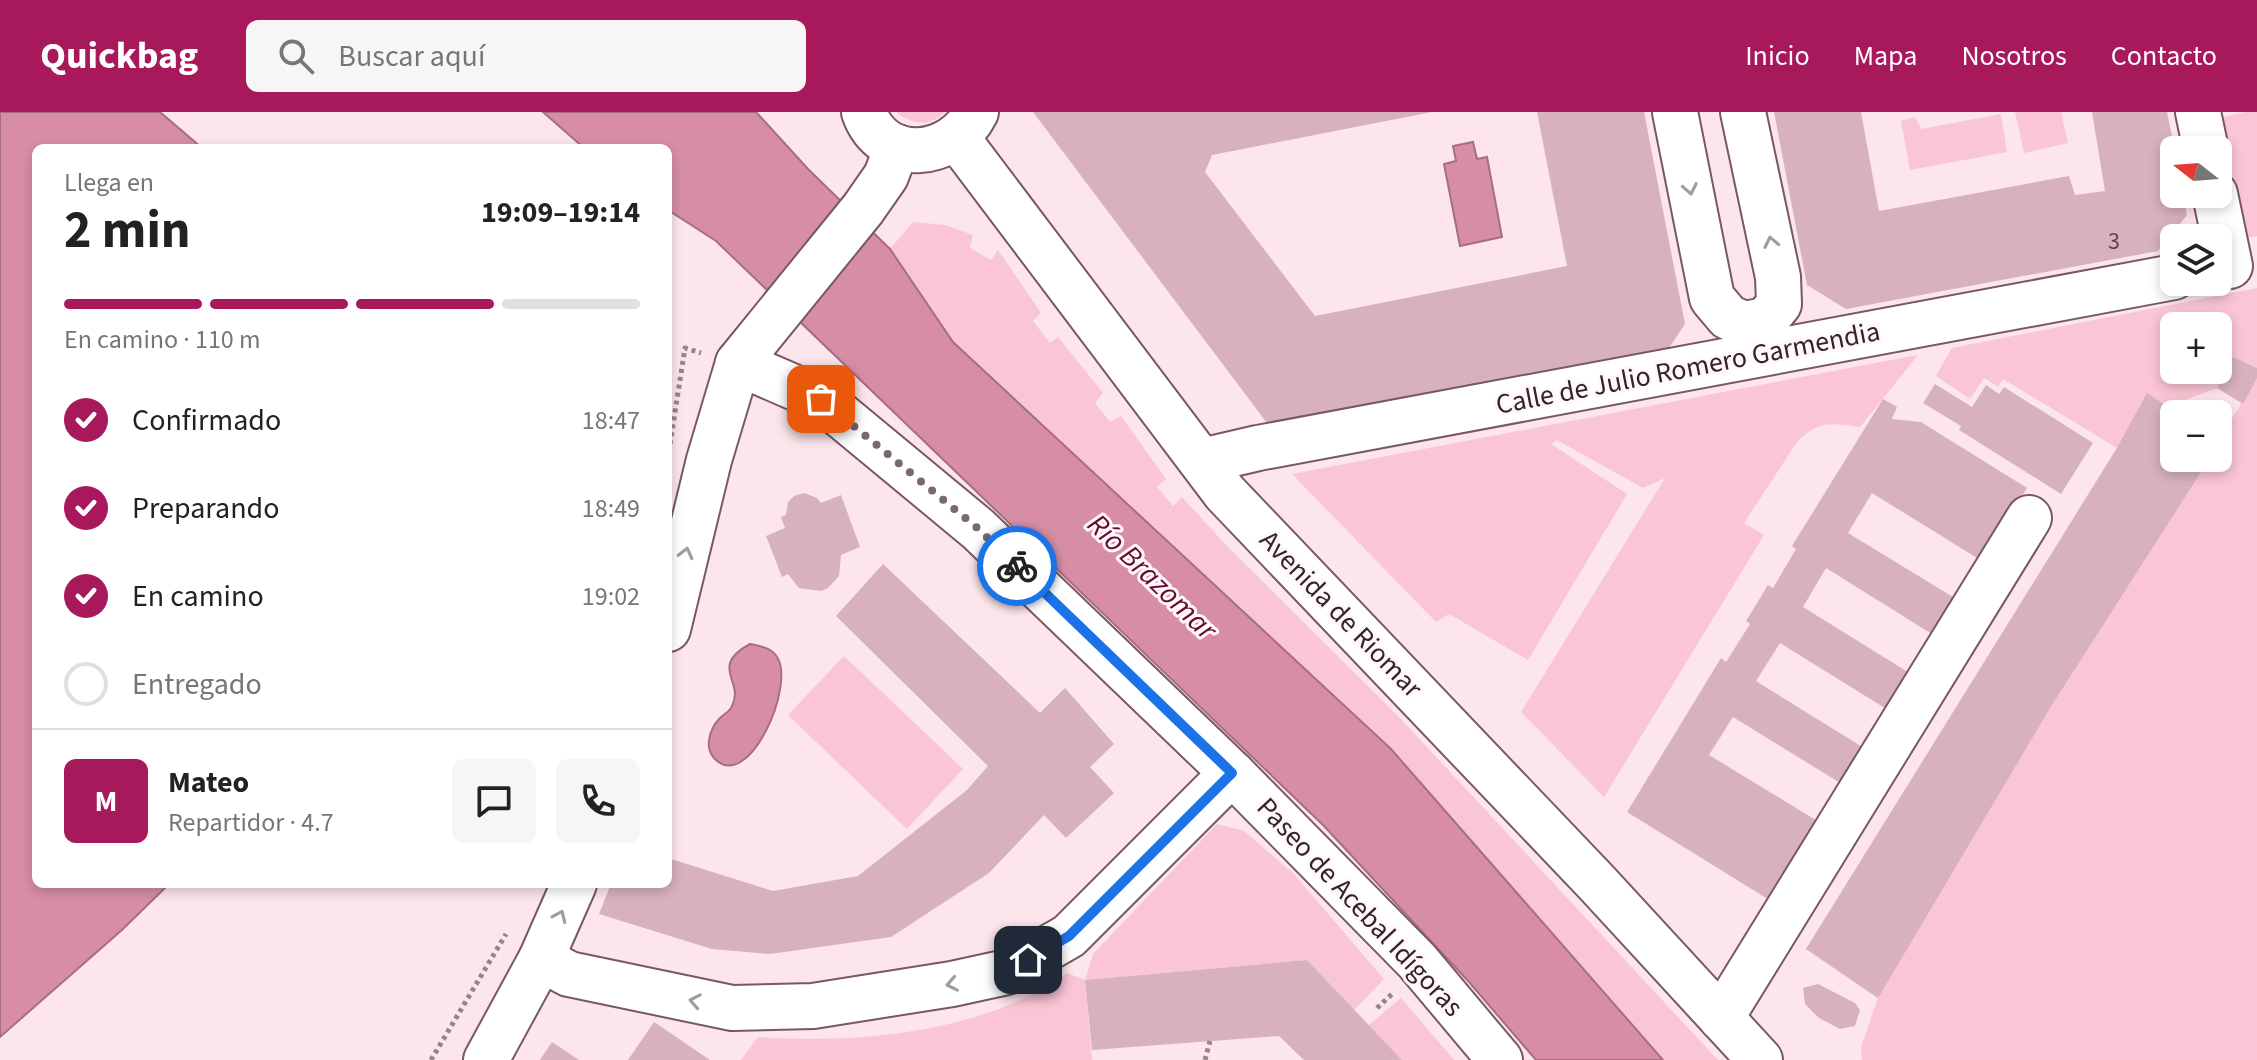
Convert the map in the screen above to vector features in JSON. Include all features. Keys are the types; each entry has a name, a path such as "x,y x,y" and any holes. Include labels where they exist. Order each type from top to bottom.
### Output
{"street":[{"path":"864,112 880,136 897,147 917,151 938,148 966,125"},
{"path":"1675,112 1712,298 1748,340 1779,304 1778,277 1743,112"},
{"path":"2198,112 2203,136"},
{"name":"Avenida de Riomar","path":"966,125 1225,493 1597,883 1760,1060"},
{"path":"672,613 709,460 738,363 863,209 886,176 897,147"},
{"path":"2219,208 2235,265"},
{"name":"Calle de Julio Romero Garmendia","path":"1202,461 1748,340 2160,279"},
{"name":"Paseo de Acebal Idígoras","path":"738,363 821,399 975,526 1232,773 1417,961 1500,1060"},
{"path":"1721,1018 2029,518"},
{"path":"541,959 569,974 732,1008 813,1006 1007,972 1069,936 1232,773"},
{"path":"486,1060 541,959 572,888"}],"path":[{"path":"431,1060 510,925"},
{"path":"1377,1008 1399,986"},
{"path":"1205,1060 1210,1041"}],"shaded area":[{"path":"896,112 945,112 927,122 915,122"},
{"path":"2015,112 2061,112 2068,143 2024,153"},
{"path":"2257,112 2257,236 2237,240 2230,208 2232,136 2216,136 2212,119"},
{"path":"2001,114 2007,152 1910,170 1901,121 1915,117 1921,129"},
{"path":"913,222 945,225 973,235 970,248 991,260 998,250 1041,313 1033,321 1050,343 1058,337 1103,393 1095,403 1110,422 1121,416 1166,479 1157,487 1173,506 1182,497 1398,716 1718,1060 1663,1060 1391,749 953,342 890,249"},
{"path":"2257,288 2257,368 2232,359 2232,312 2160,312 2160,384 2219,384 2217,388 2185,400 2160,400 2160,472 2232,472 2232,418 2257,378 2257,1060 1862,1060 1861,1047 1878,998 1806,949 2117,448 2003,379 1998,387 1984,378 1970,399 1936,376 1952,348 2216,296 2232,296 2232,293"},
{"path":"1918,355 1860,427 1826,425 1812,430 1797,442 1744,523 1764,535 1604,797 1521,712 1665,478 1643,488 1557,440 1551,444 1627,494 1528,660 1449,614 1436,622 1292,474"},
{"path":"844,656 963,769 907,829 788,715"},
{"path":"1217,824 1244,831 1293,873 1384,979 1354,1010 1307,960 1085,980 1093,954"},
{"path":"1067,973 1085,980 1092,1060 741,1060 758,1037 836,1038 918,1030 998,1009 1034,993"},
{"path":"1401,998 1454,1060 1402,1060 1369,1025"}],"water":[{"path":"0,112 160,112 197,144 32,144 32,888 165,888 0,1037"},
{"name":"Río Brazomar","path":"543,112 756,112 808,169 890,249 953,342 1391,749 1663,1060 1536,1060 1469,982 1324,826 716,241 672,213 672,144 579,144"},
{"path":"1473,142 1477,159 1487,157 1502,237 1460,246 1444,164 1456,161 1453,146"},
{"path":"750,644 769,649 777,657 781,671 780,690 765,732 754,750 741,762 727,765 711,754 709,738 716,723 731,708 735,697 729,667 731,660"}],"building":[{"path":"1033,112 1432,112 1212,155 1205,172 1315,316 1567,266 1537,112 1644,112 1685,324 1665,354 1273,431"},
{"path":"1774,112 1861,112 1879,211 2069,176 2075,195 2105,191 2092,112 2167,112 2172,136 2160,136 2160,208 2186,208 2187,215 2180,224 2160,224 2158,251 1846,309 1807,285"},
{"path":"2232,359 2257,368 2257,378 2243,404 2217,388 2219,384 2232,384"},
{"path":"1935,384 1972,407 1986,385 1999,394 2004,387 2093,443 2061,494 1959,430 1961,426 1923,403"},
{"path":"2147,393 2160,402 2160,472 2201,472 2050,708 1878,998 1806,949 2117,448"},
{"path":"1883,399 1897,407 1892,419 1921,422 2027,488 1982,561 1872,493 1848,533 1958,600 1935,636 1826,568 1803,607 1911,674 1888,710 1780,643 1756,681 1864,748 1842,784 1733,717 1709,755 1819,822 1771,901 1627,812 1721,658 1726,662 1750,624 1746,621 1768,585 1773,588 1796,549 1792,546"},
{"path":"804,493 821,503 841,495 860,547 841,555 839,576 821,591 799,588 788,574 782,577 766,536 785,528 781,517 786,515 788,502"},
{"path":"883,564 1040,713 1065,688 1114,744 1090,767 1114,793 1066,838 1044,815 989,873 891,937 770,954 712,949 599,914 609,888 672,888 672,859 773,891 858,876 967,790 988,766 836,616"},
{"path":"1307,960 1402,1060 1304,1060 1279,1036 1092,1050 1085,980"},
{"path":"1818,984 1855,1003 1860,1010 1855,1026 1840,1029 1819,1018 1805,1004 1803,988"},
{"path":"654,1022 710,1060 628,1060"},
{"path":"552,1042 579,1060 540,1060"}],"way so far":[{"path":"821,399 975,526 1017,566"}],"route":[{"path":"1017,566 1232,773 1069,936 1028,960"}]}
